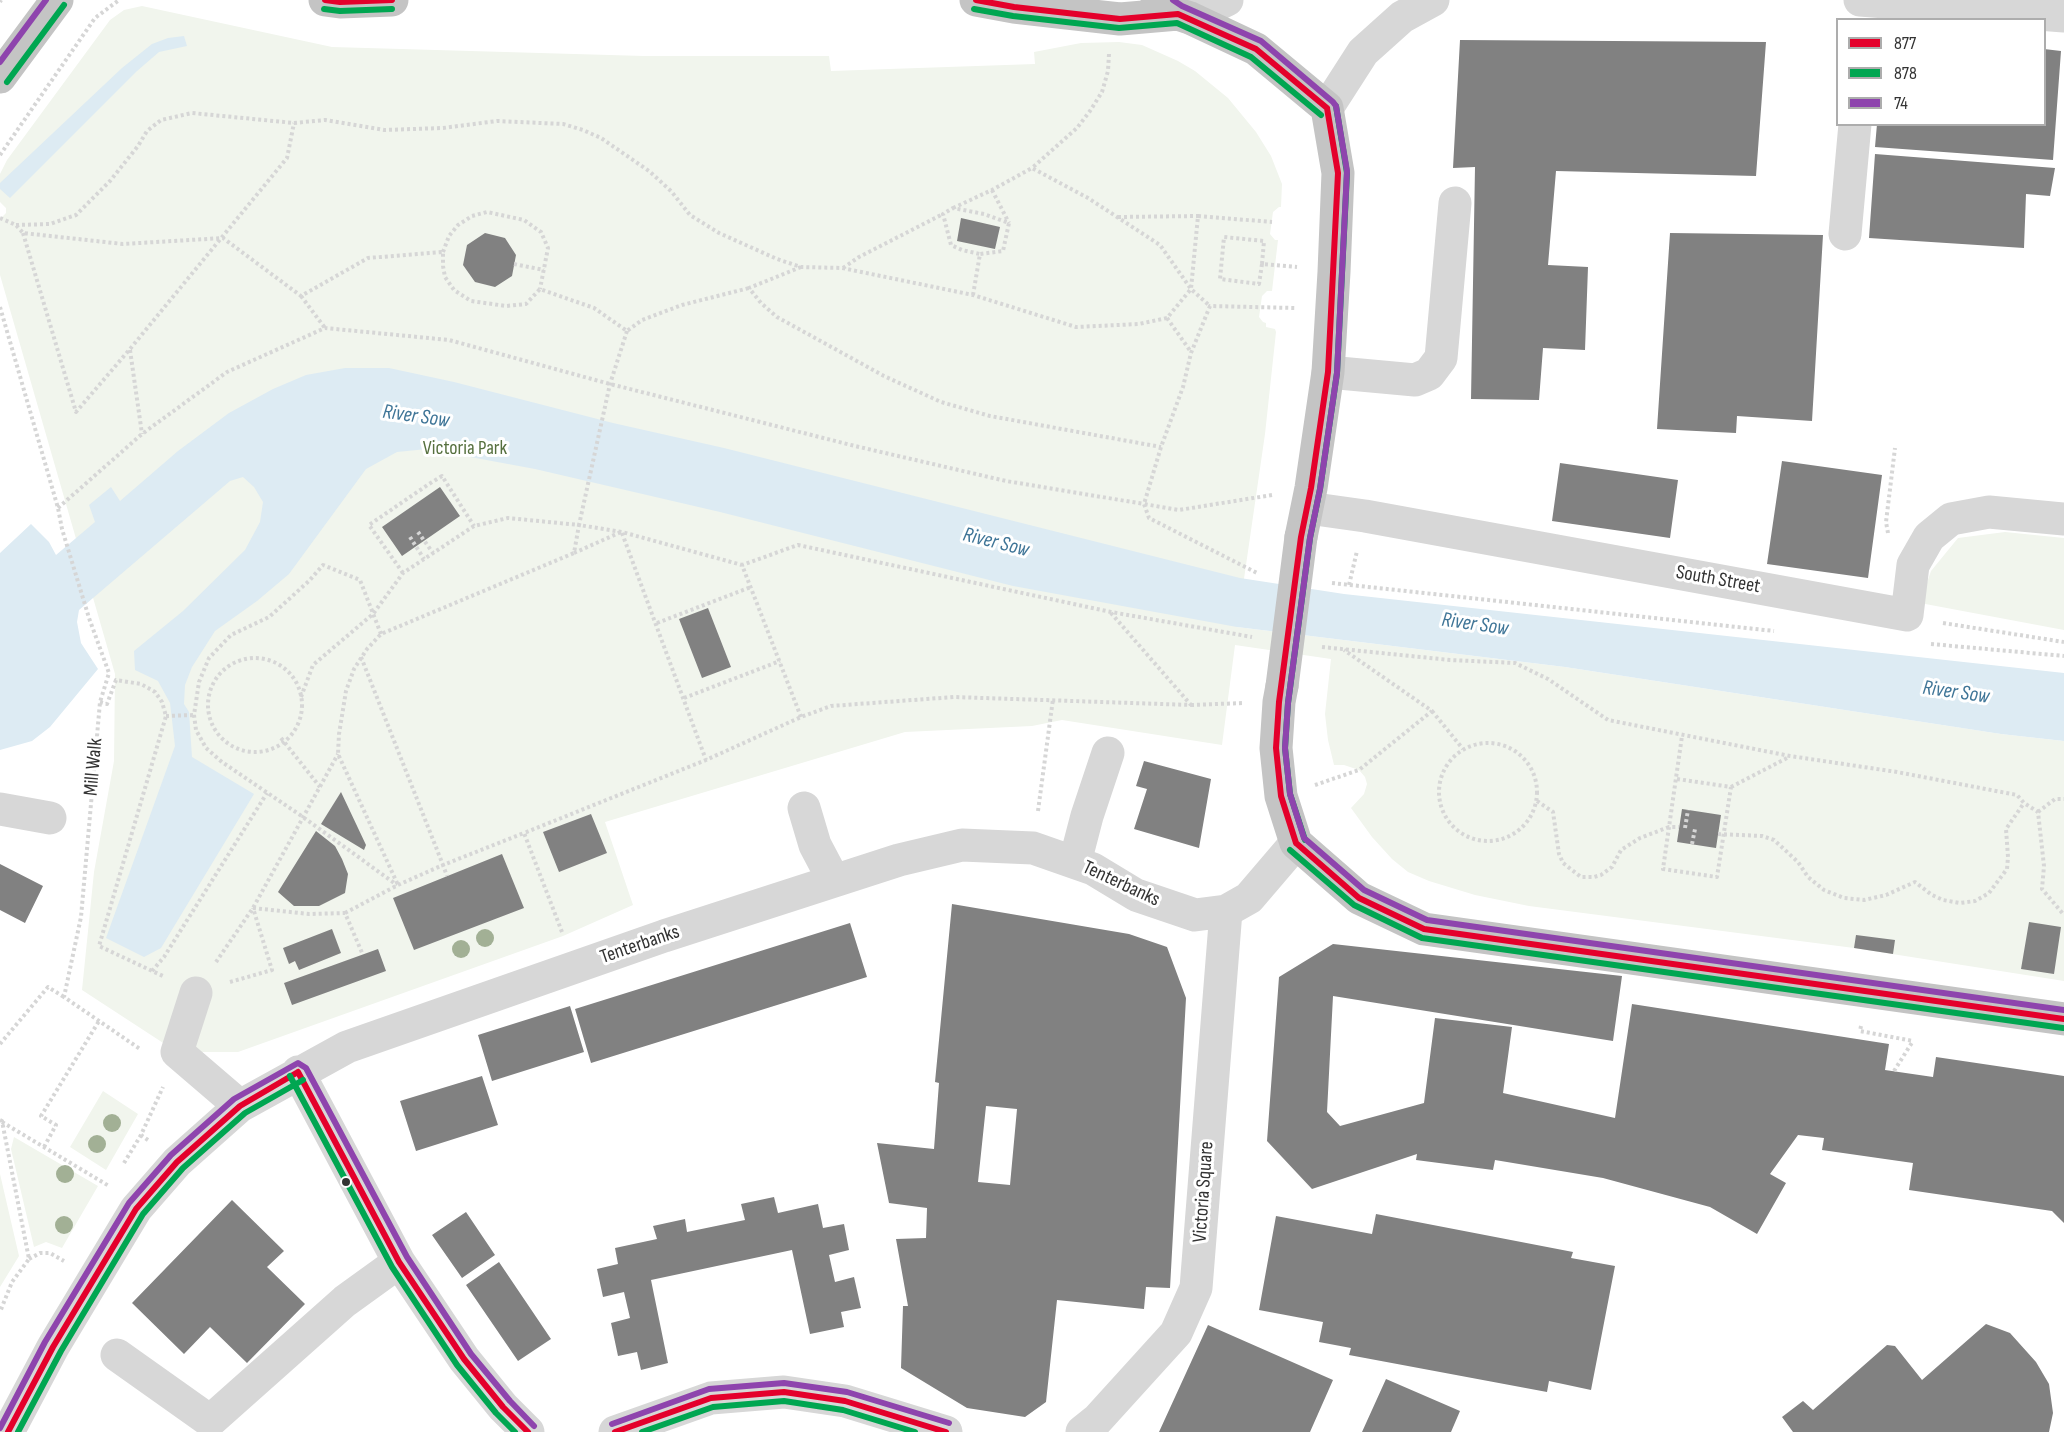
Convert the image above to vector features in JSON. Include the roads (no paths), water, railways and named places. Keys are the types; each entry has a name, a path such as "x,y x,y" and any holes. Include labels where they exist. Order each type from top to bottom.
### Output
{"highway":[{"path":"0,77 57,0"},
{"path":"325,0 340,2 392,0"},
{"path":"976,0 1120,19 1183,8 1256,49 1327,108 1338,173 1328,372 1280,694 1276,748 1281,796 1296,843 1359,898 1424,929 2064,1018"}],"street":[{"path":"1183,8 1227,0"},
{"path":"1327,108 1363,52 1402,17 1431,0"},
{"path":"1860,0 2064,16"},
{"path":"1865,18 1866,0"},
{"path":"1845,234 1855,126"},
{"path":"1328,372 1415,380 1429,374 1441,358 1455,203"},
{"name":"South Street","path":"1304,522 1377,518 1907,615 1913,565 1929,537 1952,519 1989,513 2064,519"},
{"path":"1075,862 1087,816 1108,753"},
{"path":"804,808 815,845 834,881"},
{"path":"0,809 50,818"},
{"name":"Tenterbanks","path":"8,1432 53,1347 136,1209 177,1162 240,1106 347,1047 664,936 899,860 962,845 1033,848 1093,869 1136,895 1195,915 1226,911 1249,898 1296,843"},
{"name":"Victoria Square","path":"1082,1432 1097,1420 1176,1334 1196,1288 1226,911"},
{"path":"196,993 177,1052 240,1106"},
{"path":"298,1072 399,1262 464,1359 503,1407 528,1432"},
{"path":"117,1355 210,1421 345,1301 399,1262"},
{"path":"615,1432 711,1398 784,1392 845,1401 946,1432"}],"water":[{"path":"184,36 187,46 159,52 137,71 10,198 0,189 0,183 122,68 152,44 168,38"},
{"name":"River Sow","path":"345,368 389,368 454,382 1240,578 1344,594 2064,673 2064,741 2001,734 1565,667 1237,627 1013,586 720,512 535,469 427,449 397,452 366,469 289,574 257,601 215,631 192,667 185,685 184,704 189,712 192,757 254,794 161,948 144,957 106,938 175,746 170,703 158,681 135,670 134,651 183,611 245,550 260,522 263,502 254,487 243,477 230,481 79,610 77,622 81,643 98,669 50,727 32,741 0,750 0,553 31,524 49,542 56,555 95,522 89,505 111,487 120,501 178,451 229,413 273,389 306,375"}],"park label":[{"name":"Victoria Park","path":"465,449"}]}
